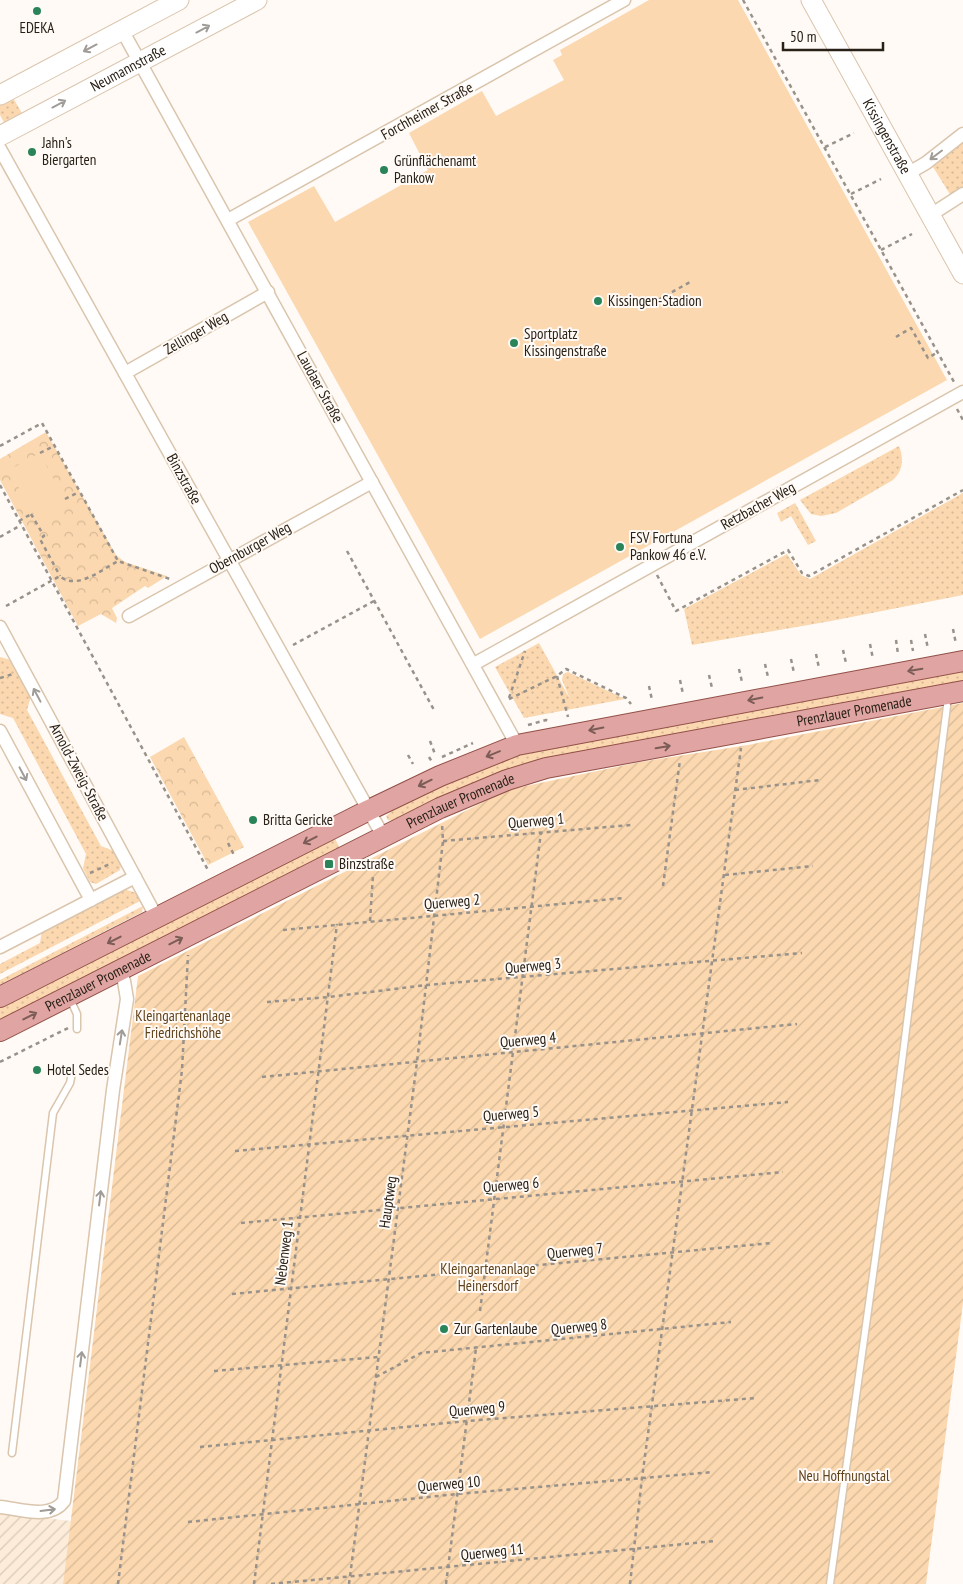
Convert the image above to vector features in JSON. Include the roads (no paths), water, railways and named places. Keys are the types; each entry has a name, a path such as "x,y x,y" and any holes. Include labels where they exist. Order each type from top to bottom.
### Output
{"main road":[{"name":"Prenzlauer Promenade","path":"0,997 519,736 959,652"},
{"name":"Prenzlauer Promenade","path":"0,1031 383,836 477,792 526,773 741,742 954,692"}],"street":[{"name":"Neumannstraße","path":"0,136 257,0"},
{"name":"Forchheimer Straße","path":"228,220 624,0"},
{"name":"Kissingenstraße","path":"811,0 929,216 963,274"},
{"path":"0,95 122,30 168,3"},
{"name":"Laudaer Straße","path":"122,30 138,63 228,220 474,664 519,736"},
{"path":"907,174 926,163 963,134"},
{"name":"Binzstraße","path":"0,148 383,836"},
{"path":"929,216 963,194"},
{"name":"Zellinger Weg","path":"125,373 268,292"},
{"name":"Retzbacher Weg","path":"474,664 958,387"},
{"name":"Obernburger Weg","path":"129,616 372,482"},
{"name":"Arnold-Zweig-Straße","path":"0,627 157,918"},
{"path":"0,731 91,900"},
{"path":"0,947 135,877"},
{"path":"0,1507 48,1512 58,1509 64,1501 113,1090 127,999 124,980 119,970"}],"lane":[{"path":"830,1584 896,1110 947,706 954,692"},
{"path":"69,996 77,1014 78,1026"},
{"path":"12,1454 53,1113 70,1084 72,1073"}],"place":[{"name":"EDEKA","path":"37,11"},
{"name":"Jahn's Biergarten","path":"32,152"},
{"name":"Grünflächenamt Pankow","path":"384,170"},
{"name":"Kissingen-Stadion","path":"598,301"},
{"name":"Sportplatz Kissingenstraße","path":"514,343"},
{"name":"FSV Fortuna Pankow 46 e.V.","path":"620,547"},
{"name":"Britta Gericke","path":"253,820"},
{"name":"Binzstraße","path":"329,864"},
{"name":"Hotel Sedes","path":"37,1070"},
{"name":"Zur Gartenlaube","path":"444,1329"}],"park label":[{"name":"Kleingartenanlage Friedrichshöhe","path":"183,1024"},
{"name":"Kleingartenanlage Heinersdorf","path":"488,1278"},
{"name":"Neu Hoffnungstal","path":"844,1476"}]}
